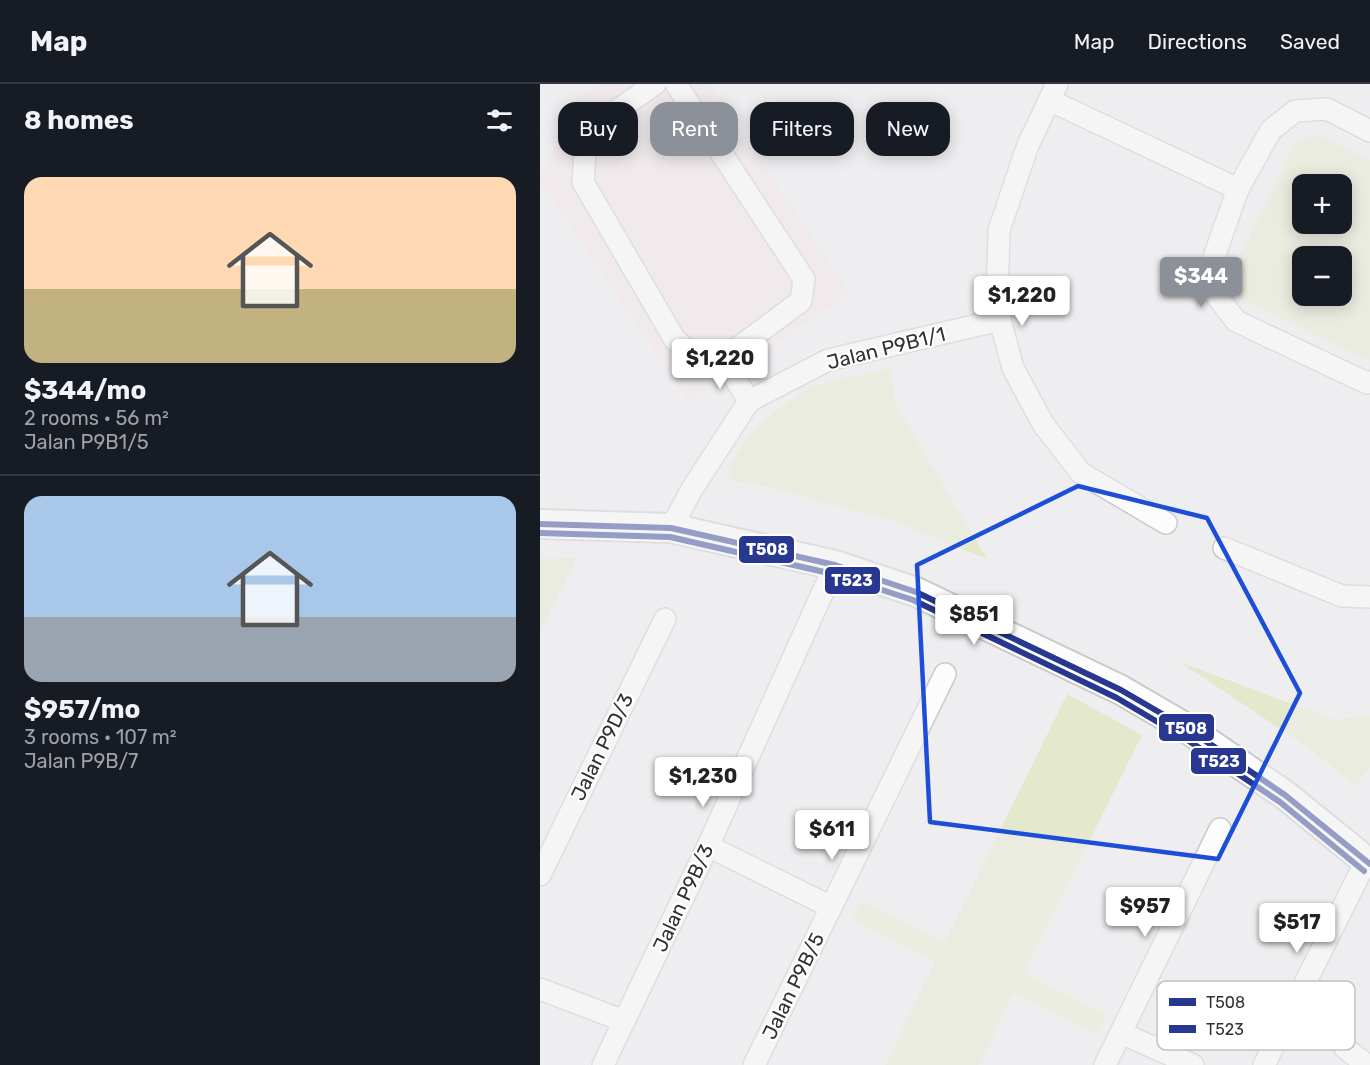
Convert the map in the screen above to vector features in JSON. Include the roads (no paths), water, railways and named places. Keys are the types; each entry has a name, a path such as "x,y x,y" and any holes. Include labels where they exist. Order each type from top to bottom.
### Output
{"street":[{"path":"655,84 612,114 585,152 583,182 675,340 696,357 723,359 801,302 804,279 676,84"},
{"path":"1166,523 1081,473 1043,424 1013,368 1000,320 997,304 999,230 1028,145 1053,92 1238,189"},
{"path":"1370,130 1327,109 1294,111 1271,130 1238,189 1214,257 1213,291 1236,321 1367,383 1370,382"},
{"name":"Jalan P9B1/1","path":"671,528 692,489 749,401 828,360 1000,320"},
{"path":"723,359 749,401"},
{"path":"540,524 671,528 835,565 916,592 1121,690 1188,729 1285,795 1368,863 1307,981"},
{"path":"1224,548 1342,596 1370,597"},
{"name":"Jalan P9B/3","path":"603,1065 708,846 835,565"},
{"name":"Jalan P9D/3","path":"540,875 665,620"},
{"name":"Jalan P9B/5","path":"754,1065 945,674"},
{"path":"1105,1065 1220,829"},
{"path":"708,846 831,907"},
{"path":"540,989 624,1021"},
{"path":"1121,1032 1157,1048"},
{"path":"1160,1050 1193,1065"},
{"path":"1264,1065 1272,1050"},
{"path":"1349,1050 1367,1065"}]}
